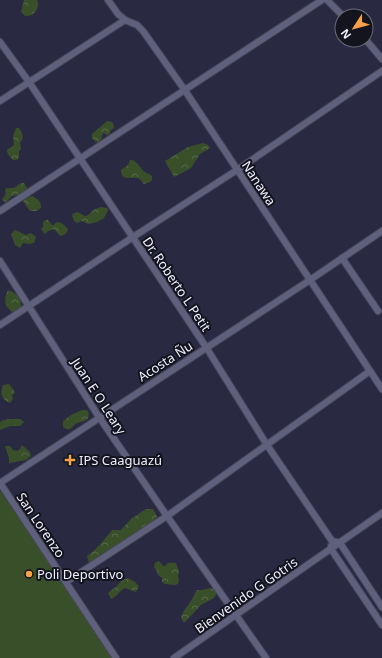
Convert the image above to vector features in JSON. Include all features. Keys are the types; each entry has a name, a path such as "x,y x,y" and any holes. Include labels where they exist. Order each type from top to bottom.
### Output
{"street":[{"name":"Nanawa","path":"108,0 118,14 125,20 137,25 143,31 184,90 382,389"},
{"path":"0,211 322,0"},
{"path":"327,0 335,8"},
{"path":"0,101 125,20"},
{"name":"Dr. Roberto L Petit","path":"0,42 29,82 133,237 206,348 267,445 332,541"},
{"path":"373,48 382,59"},
{"path":"0,325 237,170 382,71"},
{"name":"Acosta Ñu","path":"0,483 310,280 382,231"},
{"path":"342,258 378,311"},
{"name":"Juan E O Leary","path":"0,261 100,417 266,658"},
{"path":"66,582 167,516 370,371"},
{"name":"San Lorenzo","path":"0,483 116,658"},
{"name":"Bienvenido G Gotris","path":"174,658 382,513"},
{"path":"382,607 340,543 332,541 331,549 382,625"}],"green space":[{"path":"24,0 37,0 37,9 31,15 25,16 21,12"},
{"path":"107,121 110,121 114,125 114,128 110,131 110,134 107,135 104,133 102,135 99,143 96,142 92,138 92,134"},
{"path":"16,128 19,128 23,137 20,143 21,149 19,151 19,158 17,160 13,160 8,154 7,150 14,145 13,136"},
{"path":"203,143 208,145 210,148 200,154 191,168 174,177 165,161 188,147"},
{"path":"130,160 133,160 143,171 151,175 152,180 150,182 144,184 139,179 126,178 122,176 121,170 128,165"},
{"path":"21,183 24,183 27,188 25,193 12,196 6,202 3,201 2,199 6,194 6,188 14,188"},
{"path":"32,196 40,202 41,208 36,211 30,211 23,201"},
{"path":"101,207 107,208 108,210 104,218 97,222 88,224 82,221 77,223 74,221 72,215 75,213 85,216"},
{"path":"45,220 48,220 52,225 56,222 62,223 68,229 67,232 60,236 54,229 45,234 41,229"},
{"path":"15,230 26,235 31,233 36,237 34,243 23,243 20,248 15,245 11,234"},
{"path":"8,290 14,293 21,302 21,308 13,313 6,306 5,298"},
{"path":"9,384 15,393 12,395 13,399 10,403 2,396 3,385"},
{"path":"82,410 88,411 88,419 77,423 69,429 63,427 63,421"},
{"path":"8,419 20,419 24,422 20,426 10,426 0,430 1,421"},
{"path":"22,445 30,452 31,456 26,460 9,463 5,446 10,446 13,450 17,451"},
{"name":"Poli Deportivo","path":"0,490 114,658 0,658"},
{"path":"146,509 153,509 157,516 155,523 124,540 101,559 89,563 87,556 112,530 121,530 131,519"},
{"path":"158,561 163,566 173,562 176,563 179,571 178,584 165,584 162,582 162,578 158,575 154,567 155,563"},
{"path":"128,578 139,586 136,592 125,588 111,599 108,593 121,581"},
{"path":"210,588 215,589 217,593 214,598 201,605 184,623 181,618 196,591"}],"place":[{"name":"IPS Caaguazú","path":"70,460"},
{"name":"Poli Deportivo","path":"29,574"}]}
